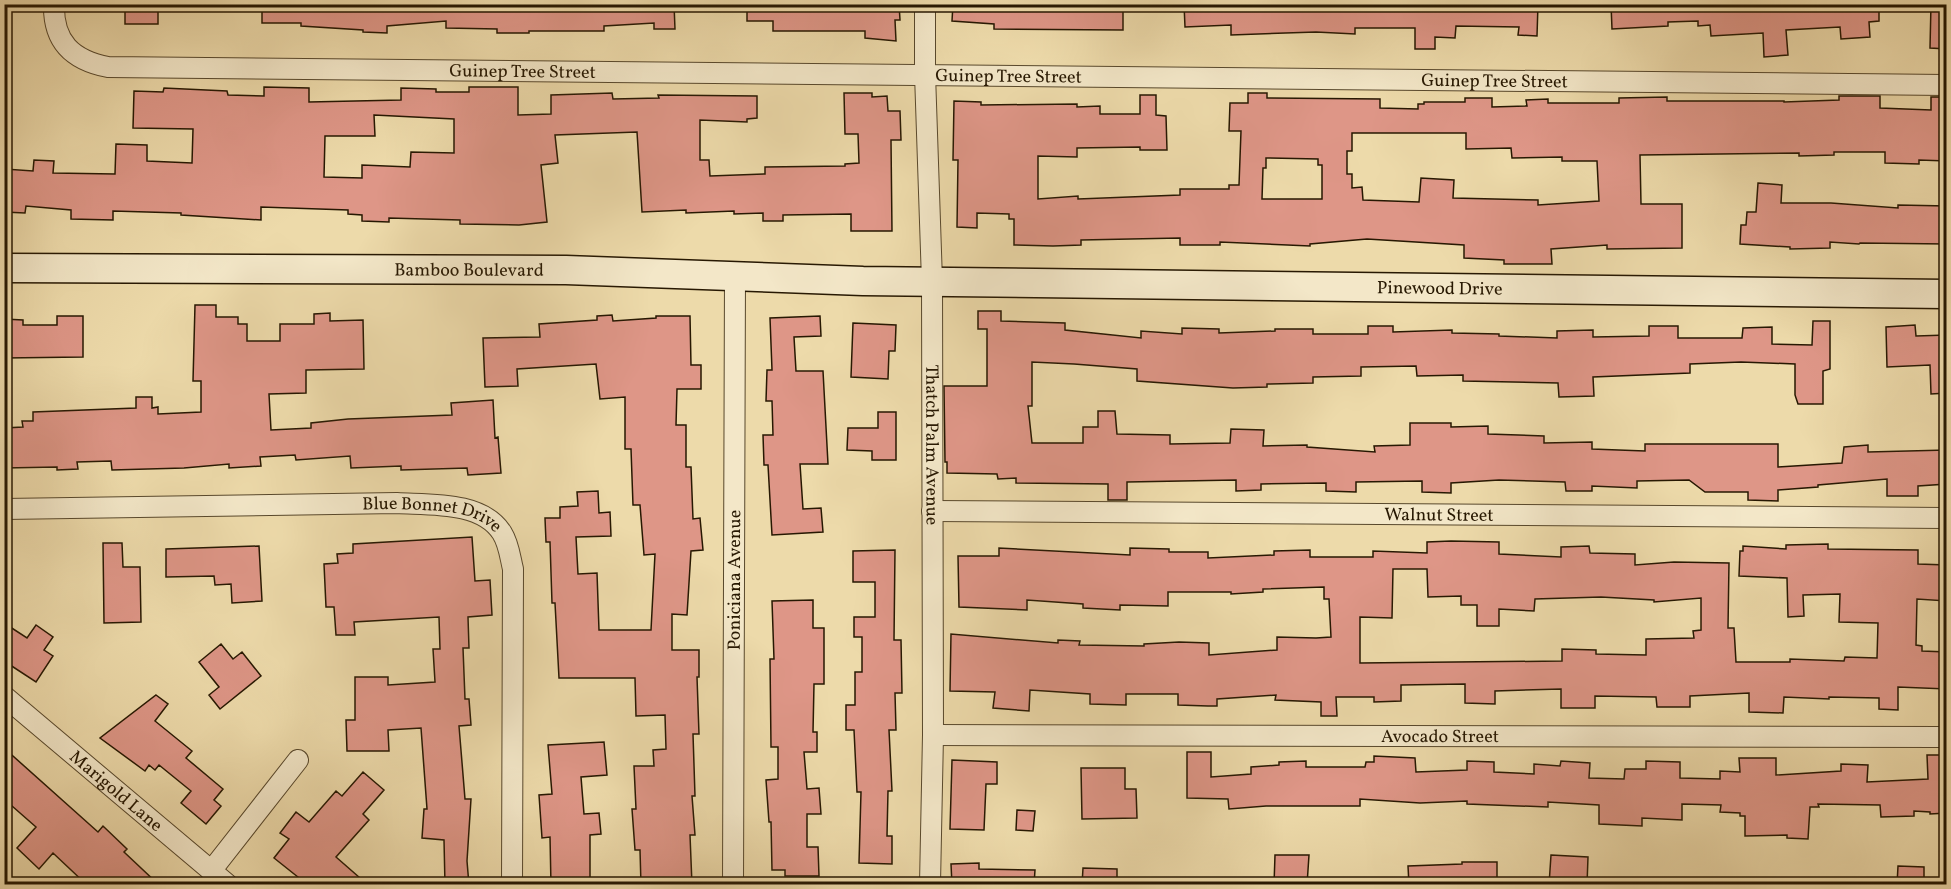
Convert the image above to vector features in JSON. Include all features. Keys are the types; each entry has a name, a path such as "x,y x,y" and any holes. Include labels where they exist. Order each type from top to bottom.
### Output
{"main road":[{"name":"Bamboo Boulevard","path":"4,268 555,270 932,281"},
{"name":"Pinewood Drive","path":"932,281 1947,294"}],"street":[{"name":"Guinep Tree Street","path":"54,4 54,21 61,39 75,55 91,64 108,67 1947,85"},
{"name":"Thatch Palm Avenue","path":"925,4 932,281 933,735 930,885"},
{"name":"Poniciana Avenue","path":"733,885 735,276"},
{"name":"Blue Bonnet Drive","path":"4,509 397,503 451,507 479,514 488,519 501,531 506,540 513,569 512,885"},
{"name":"Walnut Street","path":"932,511 1947,518"},
{"name":"Marigold Lane","path":"4,696 227,885"},
{"name":"Avocado Street","path":"933,735 1947,737"},
{"path":"211,871 298,760"}],"building":[{"path":"125,4 158,4 158,24 125,24"},
{"path":"262,4 674,4 675,29 654,29 654,23 604,26 604,31 497,33 497,29 446,28 446,21 387,26 387,33 363,32 363,30 301,26 301,23 262,23"},
{"path":"747,4 899,4 900,20 895,20 896,41 865,38 865,31 773,31 773,21 747,21"},
{"path":"953,4 1123,4 1123,30 994,29 994,24 952,21"},
{"path":"1184,4 1538,4 1537,36 1518,35 1519,27 1456,26 1455,38 1435,37 1435,49 1415,49 1415,28 1355,28 1355,34 1316,32 1231,35 1231,25 1185,27"},
{"path":"1611,4 1879,4 1879,21 1869,22 1870,37 1841,39 1840,27 1786,30 1788,55 1764,57 1763,33 1711,36 1710,25 1698,26 1698,21 1668,22 1668,26 1612,29"},
{"path":"1931,4 1947,4 1947,49 1930,48"},
{"path":"264,87 309,88 309,102 401,100 401,88 436,89 436,92 469,92 469,87 518,87 518,115 551,114 551,95 612,93 613,99 659,98 658,95 757,96 757,118 747,119 747,122 700,120 700,160 709,160 710,176 765,174 765,167 845,166 845,164 859,163 858,134 845,134 844,93 872,93 872,97 887,96 888,111 900,111 901,140 891,140 892,231 851,231 851,214 783,215 783,221 763,221 763,213 734,214 734,211 686,213 686,210 642,212 637,132 555,135 558,163 541,165 547,222 519,225 460,224 460,220 389,218 389,222 362,221 362,215 348,214 348,210 261,207 261,220 181,215 181,213 113,211 113,220 71,219 71,210 26,206 25,213 4,212 5,169 33,171 34,160 54,161 53,173 115,174 116,144 147,145 147,161 192,163 193,129 133,128 134,91 163,92 164,88 227,91 228,95 264,96","holes":["374,115 454,119 454,153 411,152 410,167 362,165 362,178 324,177 325,136 375,136"]},
{"path":"1248,93 1267,93 1267,98 1380,99 1380,108 1418,109 1418,104 1424,104 1424,102 1465,102 1465,98 1492,98 1492,107 1527,106 1526,100 1548,99 1548,103 1619,103 1619,98 1667,97 1667,101 1784,102 1839,100 1839,96 1880,96 1880,108 1931,110 1931,97 1947,97 1947,161 1919,160 1919,164 1885,163 1885,152 1834,152 1834,155 1799,156 1799,153 1640,155 1641,204 1682,204 1682,248 1607,249 1607,245 1551,249 1552,264 1504,264 1504,260 1464,258 1464,245 1367,239 1310,244 1310,246 1220,242 1220,245 1180,245 1180,238 1081,240 1081,245 1014,245 1014,219 1009,219 1009,214 977,213 977,228 957,227 958,160 953,160 954,101 981,102 981,105 1077,104 1077,107 1100,106 1100,114 1140,114 1140,95 1156,95 1156,115 1166,116 1167,150 1140,150 1140,147 1077,148 1077,157 1038,156 1038,199 1078,196 1078,199 1180,195 1180,189 1229,189 1229,185 1239,185 1241,131 1229,131 1230,103 1248,103","holes":["1352,133 1466,133 1466,149 1511,148 1512,158 1562,157 1562,161 1597,161 1599,201 1538,205 1538,200 1453,198 1454,180 1421,178 1419,202 1363,200 1362,187 1352,188 1352,174 1347,174 1347,151 1352,151","1266,158 1318,159 1318,165 1322,165 1322,199 1262,199 1263,168 1266,168"]},
{"path":"1758,183 1782,185 1781,203 1831,203 1898,208 1898,205 1947,206 1947,244 1830,242 1830,248 1790,249 1790,247 1740,244 1741,225 1746,225 1747,212 1756,212"},
{"path":"195,305 216,305 216,317 238,317 238,324 247,324 247,341 280,341 280,324 314,324 314,314 330,313 330,321 363,320 364,369 306,370 306,393 269,394 271,430 311,428 311,423 348,419 452,415 451,403 493,400 495,438 498,437 501,473 468,475 467,468 401,470 401,466 351,468 350,456 296,460 295,455 260,457 261,466 229,468 229,464 112,470 111,461 77,462 78,469 4,468 4,428 23,427 22,421 33,421 33,412 136,408 136,397 152,397 152,408 158,407 158,414 201,412 201,381 193,381"},
{"path":"978,311 1001,311 1001,321 1065,323 1065,330 1141,338 1141,331 1182,334 1182,328 1219,329 1219,333 1313,329 1313,334 1368,334 1368,326 1393,326 1393,332 1452,330 1452,333 1499,334 1499,336 1557,338 1557,331 1593,330 1593,337 1649,336 1649,326 1678,326 1678,338 1742,338 1743,328 1772,327 1772,344 1812,345 1813,321 1830,321 1830,369 1823,371 1823,404 1798,404 1795,395 1795,364 1741,362 1690,364 1690,373 1593,377 1594,396 1559,397 1558,383 1463,381 1463,375 1417,376 1416,366 1361,367 1361,376 1313,377 1313,383 1267,384 1267,387 1233,388 1137,381 1137,369 1032,362 1032,406 1028,406 1032,443 1083,443 1083,427 1098,427 1098,411 1115,411 1117,434 1170,435 1170,444 1230,443 1231,429 1264,430 1263,446 1307,445 1307,447 1375,452 1374,446 1410,445 1410,423 1451,423 1451,427 1488,426 1488,434 1544,436 1544,443 1592,442 1592,449 1645,451 1645,444 1778,444 1778,467 1842,463 1844,447 1868,445 1868,452 1947,450 1947,484 1918,486 1918,496 1887,496 1887,479 1818,485 1818,487 1778,490 1778,501 1748,500 1748,492 1705,492 1689,480 1637,481 1637,488 1592,486 1592,491 1566,491 1565,482 1499,480 1451,483 1451,493 1422,492 1422,481 1356,482 1356,492 1326,491 1326,483 1261,484 1261,490 1236,491 1236,480 1127,482 1127,500 1108,500 1108,484 1016,483 1016,478 998,479 997,474 947,473 944,386 987,386 987,329 978,329"},
{"path":"612,315 613,321 656,318 656,316 690,316 691,365 701,365 701,389 677,389 676,425 686,425 686,467 691,467 693,519 700,518 703,550 691,551 687,615 672,614 672,650 699,650 699,677 697,677 699,734 693,734 695,796 692,796 695,835 690,835 692,885 641,885 640,850 635,850 632,809 636,809 634,766 654,766 653,750 666,749 665,715 636,716 635,678 559,678 555,603 552,603 550,542 546,542 545,518 560,518 560,507 578,506 577,492 598,491 599,513 610,512 611,536 576,537 578,574 597,573 599,630 651,630 655,554 644,555 640,505 633,505 631,449 625,449 625,397 600,399 596,364 517,369 518,386 485,387 483,338 540,337 539,324 597,320 597,316"},
{"path":"57,316 83,316 83,357 4,358 4,319 23,320 23,325 57,325"},
{"path":"820,316 821,336 794,337 796,371 823,371 828,464 800,464 803,509 821,508 823,532 772,535 768,465 764,465 763,435 773,435 772,401 766,401 767,370 772,370 770,318"},
{"path":"853,323 896,325 895,351 889,351 888,379 851,377"},
{"path":"1915,325 1916,336 1947,335 1947,393 1931,394 1930,365 1887,367 1886,327"},
{"path":"878,412 896,412 896,460 872,460 872,451 847,450 848,428 878,428"},
{"path":"472,537 475,581 490,580 492,615 468,617 469,648 463,648 465,699 469,699 471,725 459,726 465,799 471,799 467,861 469,885 445,885 444,840 422,838 424,809 427,809 421,728 388,730 389,751 347,751 346,720 355,720 355,677 388,677 388,685 435,682 433,649 440,649 439,617 354,622 355,635 336,635 334,607 326,607 324,564 338,563 337,554 353,553 353,544"},
{"path":"1427,542 1499,542 1499,554 1561,557 1561,547 1589,546 1590,553 1635,554 1635,565 1674,562 1729,563 1728,628 1734,628 1736,662 1790,662 1790,659 1844,661 1845,657 1877,658 1878,623 1839,622 1840,594 1803,595 1804,616 1788,617 1787,578 1739,576 1740,551 1743,551 1743,546 1786,549 1786,545 1828,544 1828,549 1918,550 1918,564 1947,565 1947,601 1917,599 1916,645 1922,646 1922,651 1947,652 1947,689 1898,687 1898,710 1879,709 1879,698 1784,697 1783,713 1749,712 1749,693 1690,696 1690,707 1657,707 1656,697 1595,696 1595,708 1561,708 1561,689 1495,691 1495,704 1465,703 1465,684 1401,685 1401,701 1374,702 1374,697 1336,697 1337,716 1321,716 1321,702 1275,700 1276,695 1217,699 1217,706 1208,706 1178,705 1178,694 1126,694 1126,705 1090,704 1090,694 1030,690 1029,711 993,708 995,692 950,691 951,634 1058,643 1058,640 1080,641 1079,645 1144,646 1144,644 1179,642 1209,643 1209,655 1277,650 1277,637 1331,637 1329,599 1324,599 1324,587 1263,589 1263,592 1231,594 1231,592 1168,592 1168,606 1120,605 1120,610 1083,608 1083,604 1027,600 1027,610 959,607 958,556 999,556 999,548 1130,555 1130,548 1169,549 1169,552 1208,552 1208,558 1274,555 1274,551 1310,550 1310,557 1373,557 1373,551 1427,553","holes":["1393,569 1427,569 1428,597 1461,596 1461,605 1477,605 1477,626 1499,626 1499,609 1534,611 1535,599 1601,597 1654,600 1654,602 1701,598 1701,630 1693,631 1694,638 1646,639 1646,655 1596,654 1596,650 1562,649 1562,661 1360,663 1360,617 1392,618"]},
{"path":"103,543 122,543 123,567 140,567 141,622 104,623"},
{"path":"259,546 262,601 232,603 231,584 215,585 214,576 166,577 166,549"},
{"path":"895,550 894,640 901,640 902,693 895,693 896,730 889,730 892,791 888,791 887,836 892,836 892,864 859,863 861,792 857,792 854,730 846,730 846,705 855,705 855,672 862,672 862,637 854,637 854,617 875,617 875,582 853,582 853,551"},
{"path":"813,600 813,628 824,628 824,684 814,684 813,732 817,732 817,752 804,752 807,789 819,788 821,814 807,814 807,847 818,847 819,876 785,876 785,870 772,870 771,822 769,822 766,780 778,779 778,747 771,747 770,659 774,659 772,601"},
{"path":"4,623 27,638 36,625 53,637 44,650 53,656 36,682 4,661"},
{"path":"221,644 233,659 242,652 261,676 220,709 209,695 219,687 199,662"},
{"path":"156,695 168,704 155,721 192,751 186,758 223,789 214,800 221,806 206,824 181,803 191,791 159,765 155,770 149,765 145,771 100,738"},
{"path":"604,742 607,775 581,777 584,814 599,813 601,834 590,835 590,885 551,885 550,837 542,838 539,795 552,794 548,745"},
{"path":"4,748 98,832 103,826 127,849 124,852 159,885 87,885 53,853 39,869 17,848 36,827 4,799"},
{"path":"1187,752 1211,752 1211,777 1251,774 1251,767 1279,765 1279,762 1306,761 1306,767 1365,767 1366,762 1374,762 1374,756 1415,758 1416,772 1467,770 1467,761 1494,762 1494,772 1534,774 1534,764 1560,766 1561,761 1590,763 1589,778 1624,779 1625,769 1646,769 1646,761 1680,762 1680,778 1720,779 1720,771 1740,772 1739,758 1776,758 1776,775 1841,771 1841,764 1868,765 1867,782 1928,779 1927,755 1944,755 1944,770 1947,770 1947,813 1930,814 1930,812 1914,811 1914,816 1881,817 1880,805 1818,804 1819,807 1810,807 1808,839 1787,838 1787,835 1745,836 1745,816 1740,816 1740,813 1720,812 1721,805 1682,804 1682,820 1642,818 1642,826 1599,824 1599,805 1548,802 1548,807 1467,804 1467,801 1420,803 1360,799 1360,806 1266,806 1229,809 1228,799 1187,798"},
{"path":"952,760 997,762 997,784 986,784 984,830 950,829"},
{"path":"1081,768 1125,768 1125,789 1136,789 1137,818 1082,819"},
{"path":"363,772 384,790 363,814 369,820 336,857 368,885 308,885 274,858 289,839 280,833 296,812 309,822 336,791 342,796"},
{"path":"1017,810 1035,811 1033,831 1016,830"},
{"path":"1275,855 1309,855 1307,885 1274,885"},
{"path":"1551,855 1588,857 1587,885 1549,885"},
{"path":"1462,862 1497,862 1497,885 1409,885 1408,866 1462,864"},
{"path":"979,863 979,869 1035,870 1034,885 952,885 951,864"},
{"path":"1898,866 1924,867 1924,885 1897,885"},
{"path":"1083,868 1117,869 1117,885 1082,885"}]}
